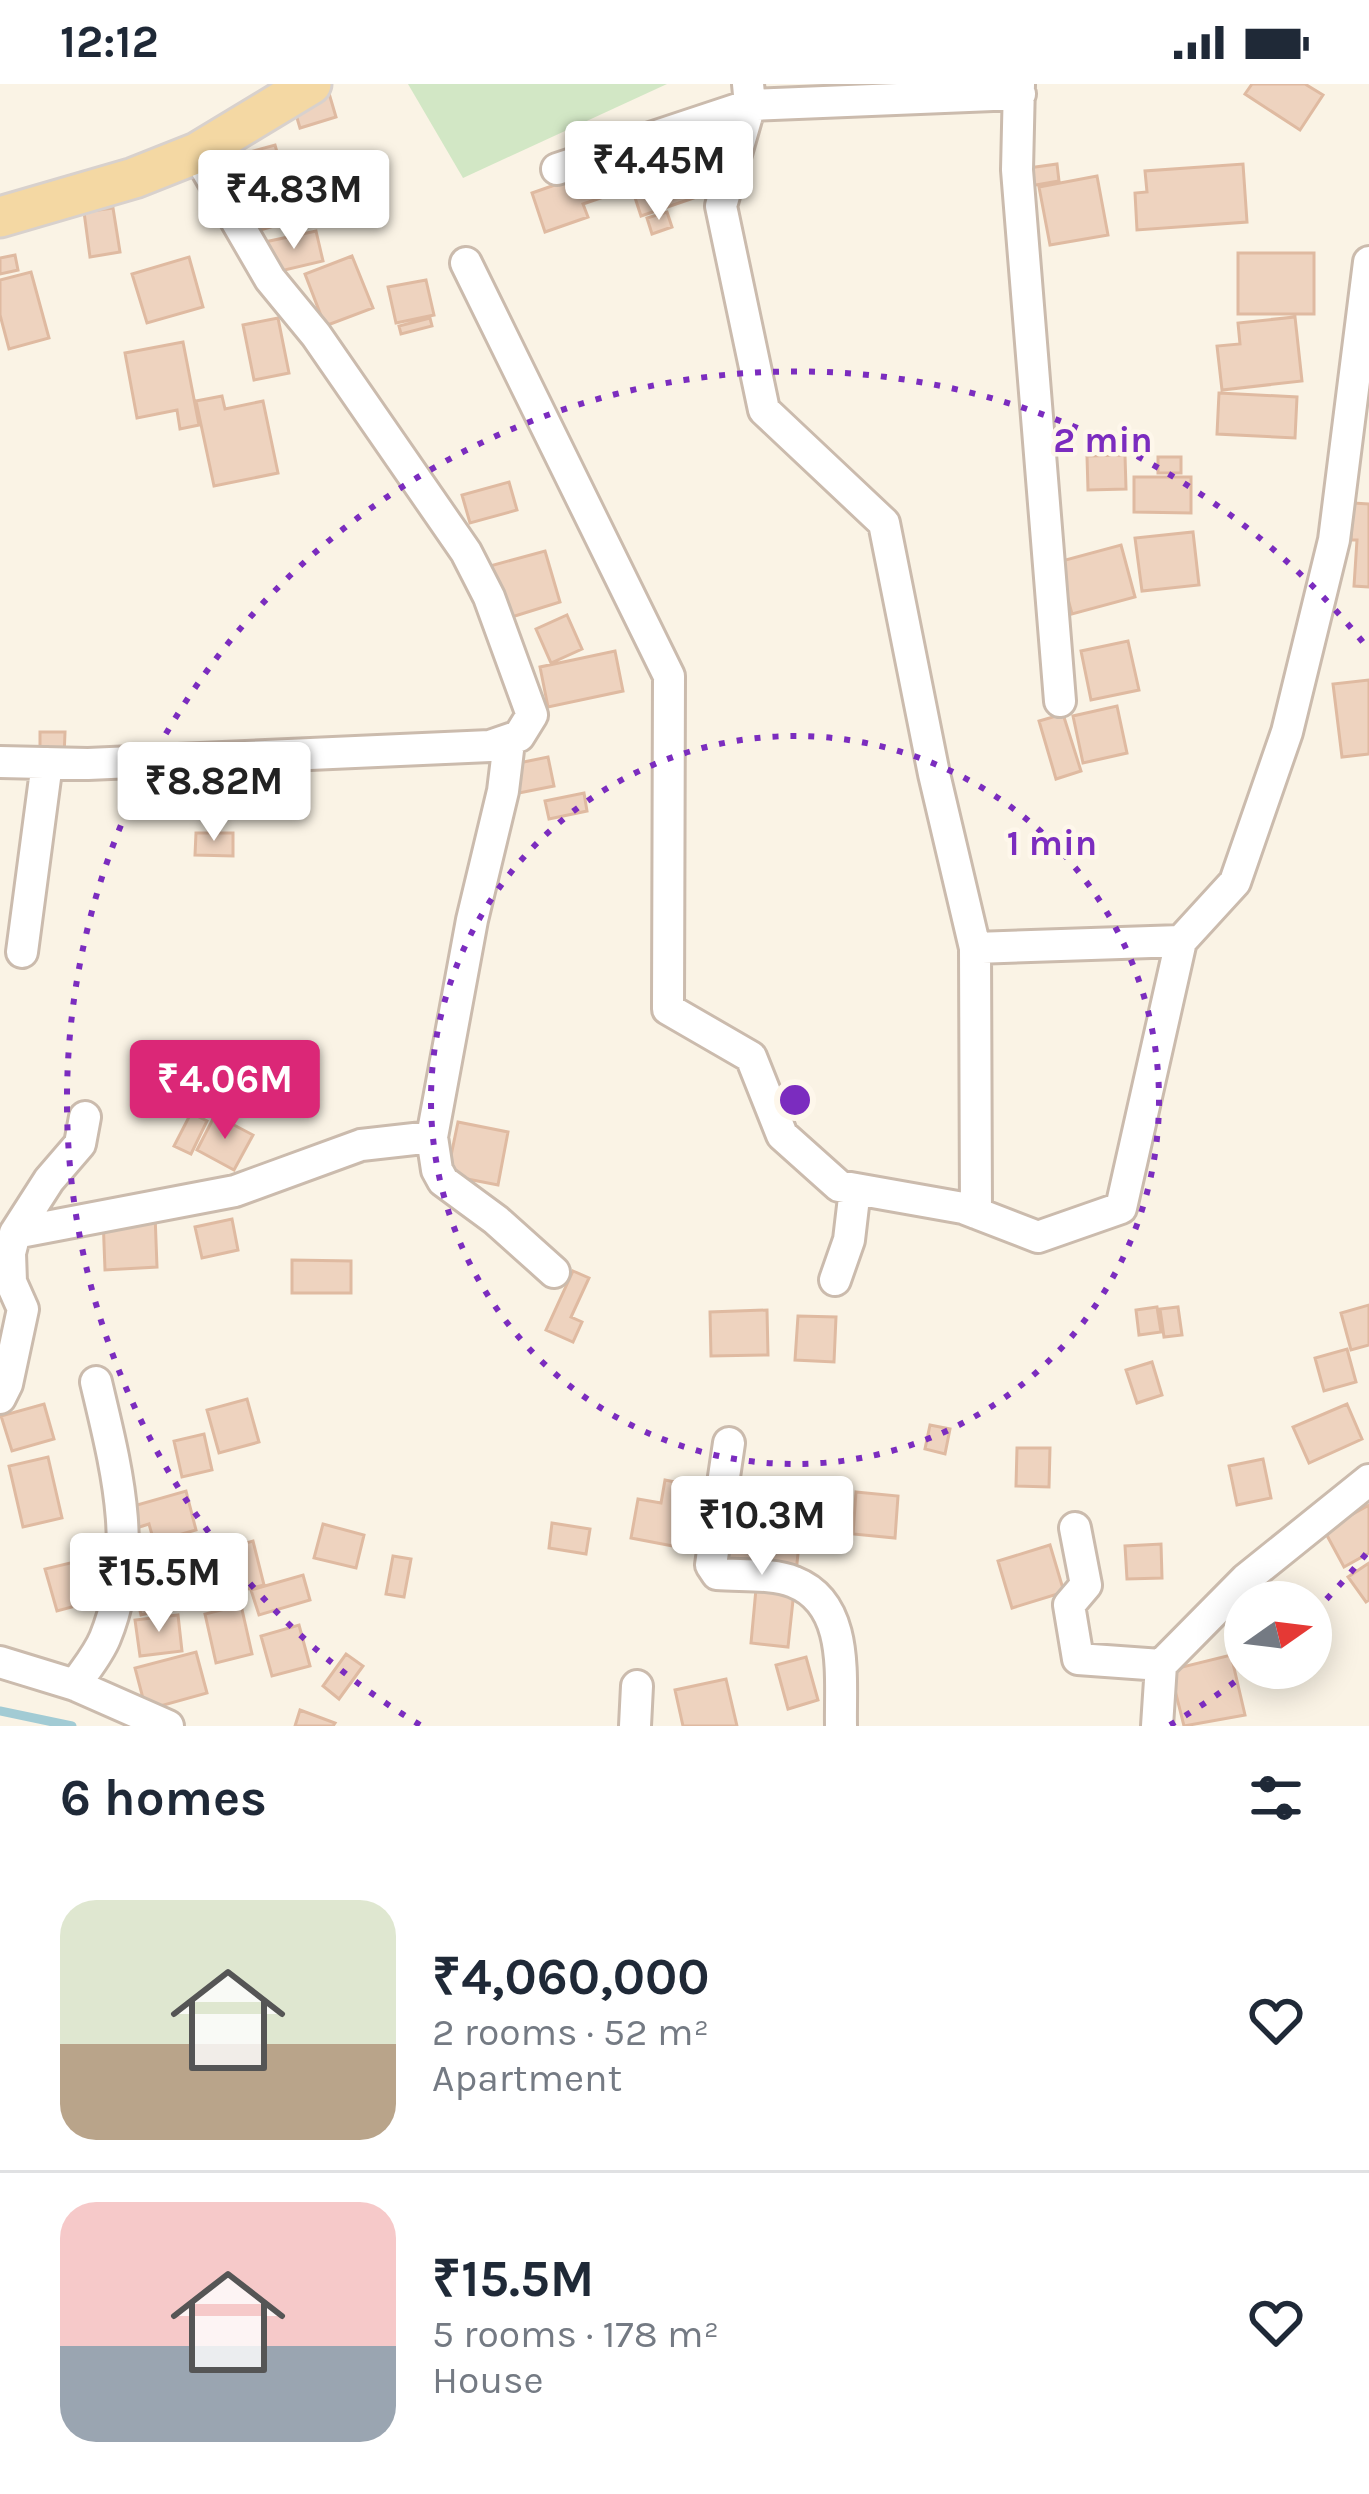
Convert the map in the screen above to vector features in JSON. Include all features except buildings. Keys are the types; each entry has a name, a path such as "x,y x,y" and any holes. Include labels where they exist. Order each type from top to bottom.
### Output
{"main road":[{"path":"0,217 134,178 197,153 310,84"}],"street":[{"path":"557,169 749,94 1020,89 1017,170 1060,701"},
{"path":"749,94 721,206 764,410 884,524 974,949 976,1213"},
{"path":"0,762 490,746 508,742 526,728 531,710 489,597 466,552 316,335 270,279 197,153"},
{"path":"466,263 669,676 668,1009 751,1057 782,1135 839,1186 976,1213 1038,1237 1121,1208 1181,941 1235,882 1287,732 1334,540 1369,262"},
{"path":"508,742 503,791 472,920 432,1137 443,1181 554,1272"},
{"path":"22,952 46,763"},
{"path":"974,949 1181,941"},
{"path":"0,1398 23,1309 10,1282 15,1233 80,1144 85,1117"},
{"path":"15,1233 235,1191 362,1145 432,1137"},
{"path":"835,1280 849,1240 855,1189"},
{"path":"75,1685 104,1642 115,1609 125,1532 122,1492 96,1382"},
{"path":"729,1443 711,1564 717,1574 793,1581 827,1607 840,1644 841,1726"},
{"path":"1157,1726 1161,1666 1246,1579 1369,1480"},
{"path":"1076,1528 1086,1586 1069,1605 1078,1659 1161,1666"},
{"path":"0,1661 75,1685 168,1726"},
{"path":"635,1726 637,1686"}],"green space":[{"path":"408,84 667,84 463,178"}],"waterway":[{"path":"0,1711 72,1726"}]}
